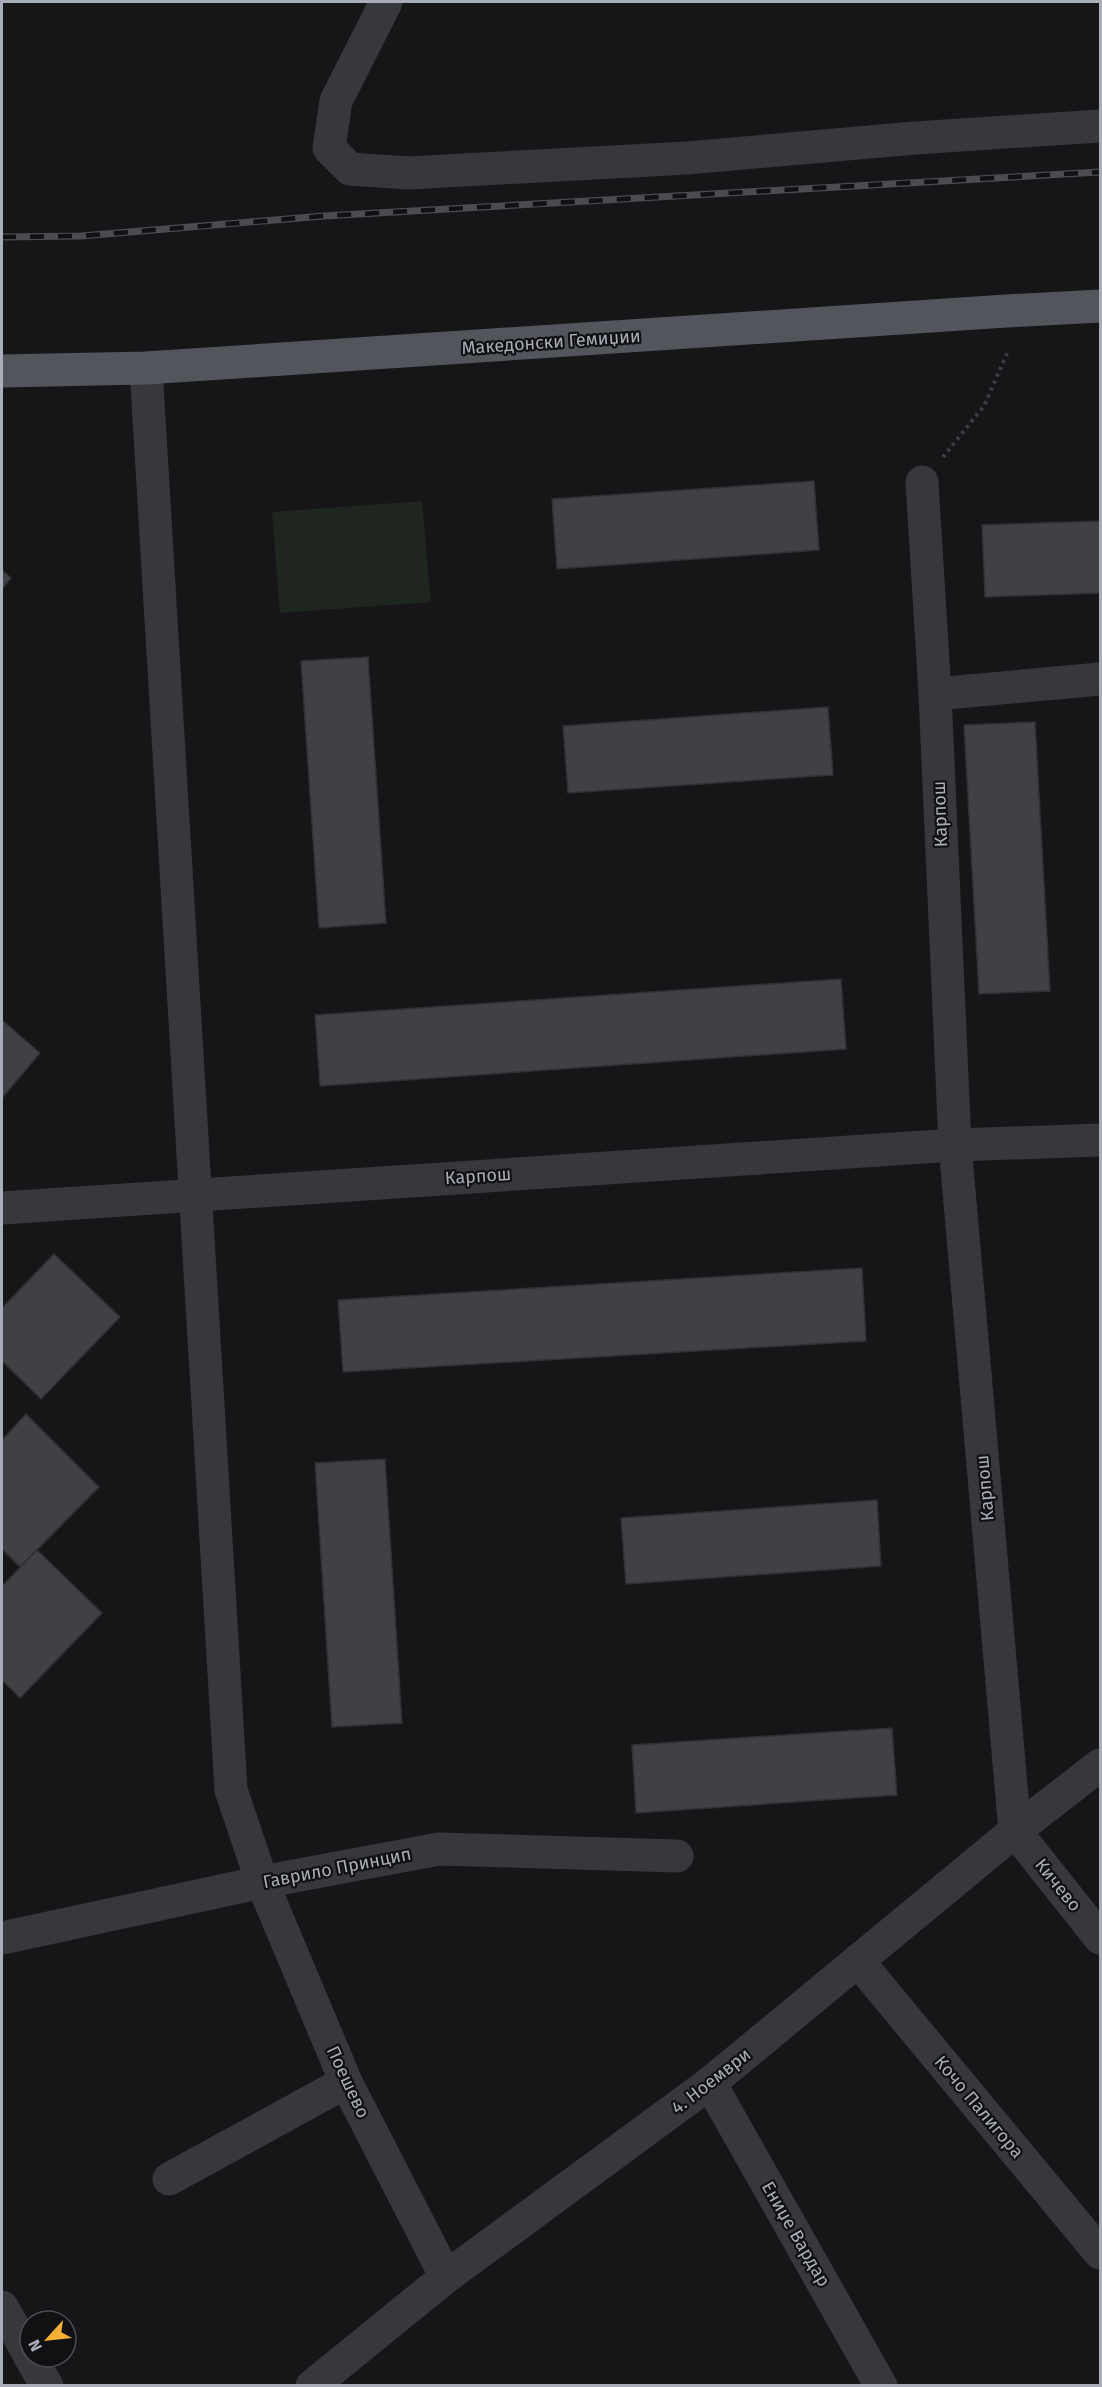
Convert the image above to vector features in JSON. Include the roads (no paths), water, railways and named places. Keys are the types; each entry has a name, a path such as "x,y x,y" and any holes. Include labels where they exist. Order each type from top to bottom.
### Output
{"main road":[{"name":"Македонски Гемиџии","path":"2,370 146,368 1101,306"}],"street":[{"path":"386,2 336,101 329,148 350,169 408,173 687,158 915,138 1101,126"},
{"name":"Поешево","path":"146,368 231,1790 262,1882 346,2082 446,2277"},
{"name":"Карпош","path":"922,482 935,693 955,1145 1015,1832"},
{"path":"935,693 1101,679"},
{"name":"Карпош","path":"2,1208 955,1145 1101,1140"},
{"name":"4. Ноември","path":"312,2385 446,2277 710,2083 1015,1832 1101,1765"},
{"name":"Кичево","path":"1015,1832 1101,1938"},
{"name":"Гаврило Принцип","path":"2,1938 262,1882 439,1849 678,1856"},
{"name":"Кочо Палигора","path":"858,1960 1101,2253"},
{"path":"169,2179 346,2082"},
{"name":"Ениџе Вардар","path":"710,2083 881,2385"},
{"path":"2,2307 18,2336"},
{"path":"37,2369 47,2385"}],"railway":[{"path":"2,237 81,236 324,216 1100,172"}]}
